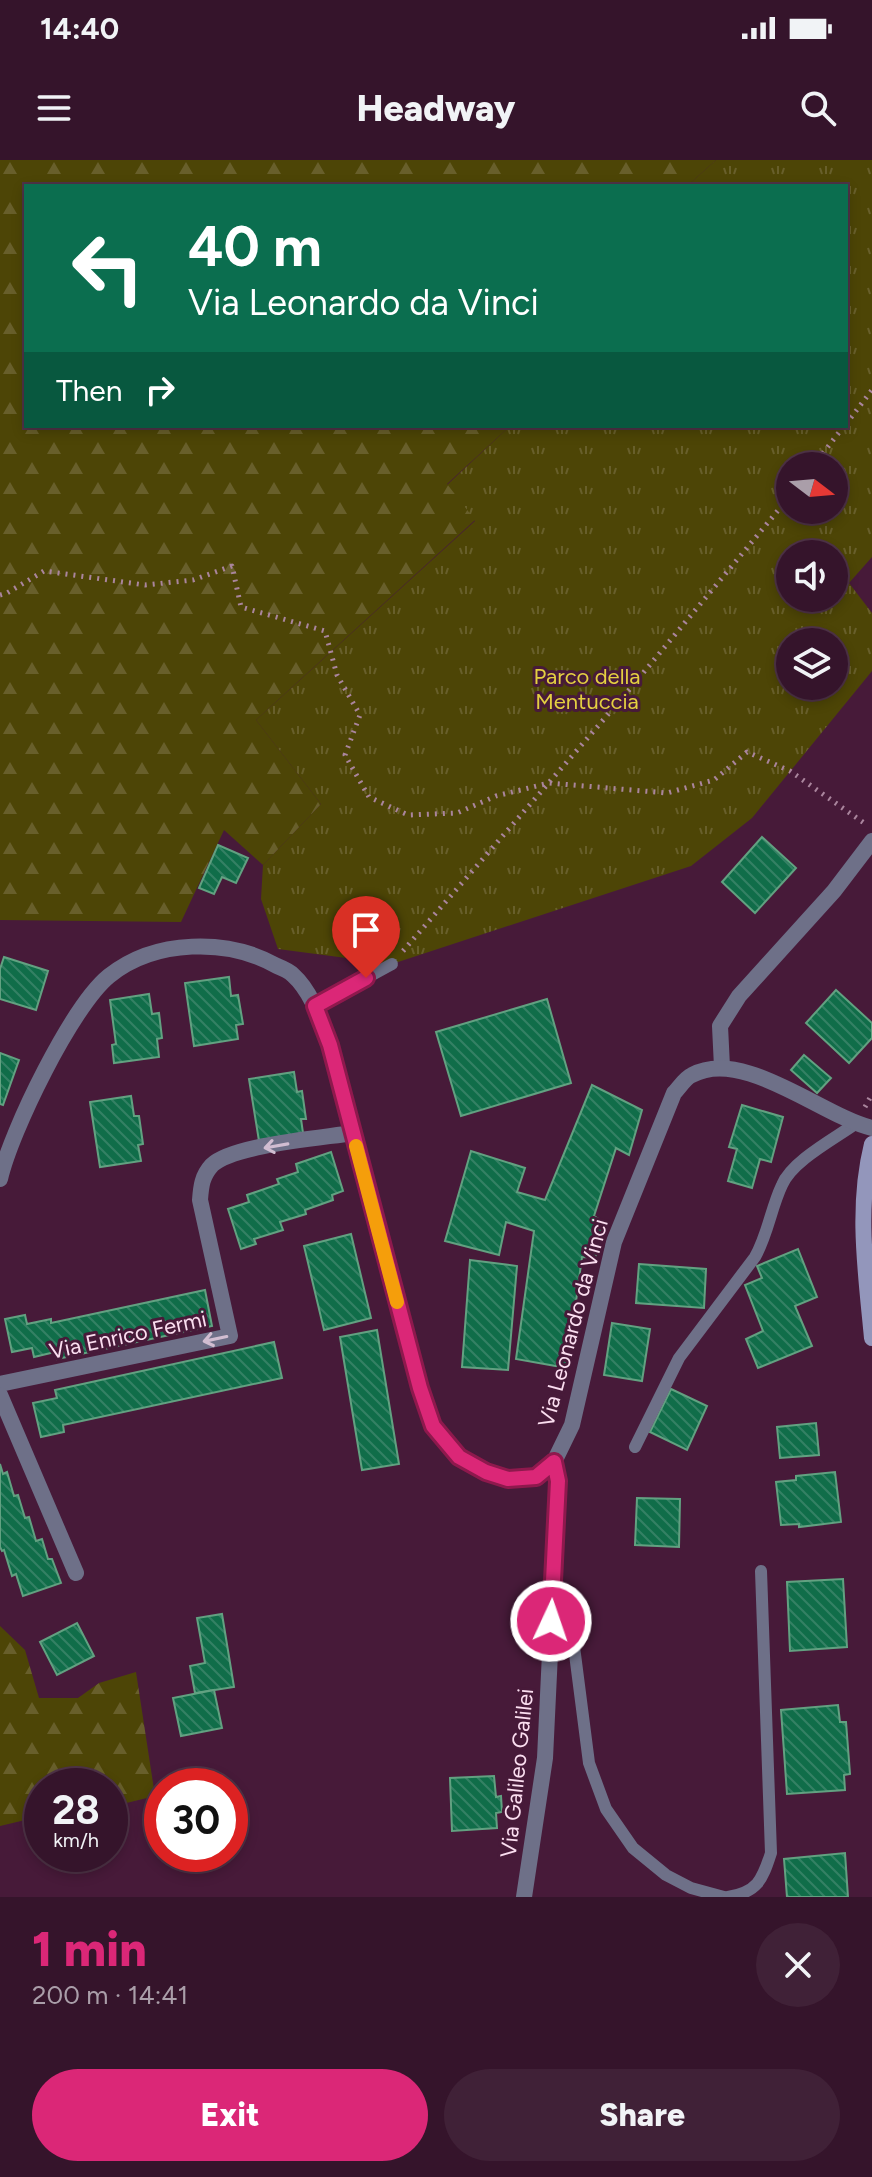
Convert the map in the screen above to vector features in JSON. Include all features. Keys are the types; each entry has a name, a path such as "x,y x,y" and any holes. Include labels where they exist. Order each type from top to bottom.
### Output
{"main road":[{"path":"872,1144 864,1176 862,1231 872,1338"}],"street":[{"path":"864,1126 798,1094 722,1067 720,1026 739,996 834,891 872,841"},
{"name":"Via Leonardo da Vinci","path":"0,1179 28,1104 64,1037 109,976 135,961 167,949 212,946 258,955 293,975 315,1006 330,1045 420,1388 433,1426 459,1457 486,1472 508,1479 536,1477 554,1462 572,1425 614,1242 674,1093 691,1075 722,1067"},
{"name":"Via Enrico Fermi","path":"0,1384 230,1336 200,1200 202,1179 214,1164 234,1153 353,1133"},
{"path":"0,1395 76,1573"},
{"name":"Via Galileo Galilei","path":"524,1897 545,1758 558,1481 554,1462"}],"lane":[{"path":"315,1006 392,964"},
{"path":"635,1447 679,1358 755,1257 764,1240 782,1184 791,1170 864,1126"},
{"path":"553,1594 572,1631 589,1763 606,1809 633,1848 666,1875 691,1888 726,1897 746,1894 763,1878 771,1853 761,1571"}],"path":[{"path":"848,421 872,390"},
{"path":"824,452 843,428"},
{"path":"392,964 776,515"},
{"path":"0,595 44,571 145,585 193,580 232,566 241,607 325,631 337,675 360,715 345,755 369,797 408,815 457,813 496,796 549,783 667,793 714,780 747,752 790,771 872,826"}],"green space":[{"path":"0,160 716,160 689,184 24,184 24,428 508,428 447,484 475,520 256,720 321,804 263,865 224,830 181,922 0,920"},
{"name":"Parco della Mentuccia","path":"716,160 872,160 872,557 849,583 872,613 872,671 752,818 691,866 392,964 278,949 261,899 263,865 321,804 256,720 475,521 447,485 508,428 848,428 848,184 689,184"},
{"path":"0,1626 25,1650 39,1698 78,1698 99,1683 136,1672 151,1768 144,1768 144,1799 128,1803 128,1768 24,1768 24,1820 0,1826"}],"building":[{"path":"762,837 796,868 755,913 722,882"},
{"path":"218,845 248,858 236,883 222,877 214,894 199,888"},
{"path":"4,957 48,971 36,1010 0,999 0,969"},
{"path":"229,977 231,996 238,995 243,1024 236,1025 238,1039 194,1046 185,983"},
{"path":"836,990 872,1023 872,1038 849,1063 806,1023"},
{"path":"149,994 152,1014 159,1013 162,1038 157,1039 159,1057 114,1063 112,1045 116,1044 110,1000"},
{"path":"547,999 571,1083 461,1116 436,1032"},
{"path":"0,1053 19,1060 3,1105 0,1104"},
{"path":"804,1055 831,1078 817,1093 791,1070"},
{"path":"294,1072 297,1092 302,1091 306,1119 301,1119 303,1133 259,1141 249,1079"},
{"path":"592,1085 642,1110 629,1155 616,1148 594,1216 605,1223 595,1258 582,1257 567,1368 516,1359 534,1231 506,1222 499,1255 445,1241 471,1151 525,1168 517,1192 545,1200"},
{"path":"131,1096 134,1116 139,1116 143,1144 138,1145 141,1161 100,1167 90,1102"},
{"path":"742,1105 783,1117 771,1162 760,1159 752,1188 728,1181 737,1149 729,1147"},
{"path":"331,1152 343,1191 332,1195 333,1200 305,1210 306,1214 280,1222 283,1230 254,1239 256,1244 241,1249 228,1209 249,1202 247,1195 279,1184 277,1179 298,1172 296,1164"},
{"path":"351,1234 371,1318 324,1330 304,1246"},
{"path":"798,1249 817,1297 795,1306 812,1346 758,1368 746,1339 763,1331 745,1285 762,1278 757,1266"},
{"path":"470,1260 517,1266 508,1370 462,1367"},
{"path":"639,1264 706,1269 704,1308 636,1303"},
{"path":"205,1290 212,1326 57,1359 55,1352 34,1357 32,1348 12,1352 5,1319 25,1315 27,1324 51,1319 51,1323"},
{"path":"612,1323 650,1329 642,1381 604,1375"},
{"path":"377,1330 399,1464 362,1470 340,1337"},
{"path":"274,1342 282,1378 63,1425 64,1432 41,1437 33,1403 57,1398 55,1390"},
{"path":"671,1389 707,1406 687,1450 650,1432"},
{"path":"816,1423 819,1455 780,1458 777,1427"},
{"path":"0,1464 3,1474 7,1472 14,1496 18,1495 25,1518 29,1517 36,1541 42,1539 48,1559 52,1559 61,1583 23,1596 16,1574 12,1576 4,1550 0,1547"},
{"path":"835,1472 841,1522 799,1527 799,1524 781,1525 776,1482 796,1480 796,1476"},
{"path":"637,1498 680,1499 679,1547 635,1545"},
{"path":"843,1579 847,1647 790,1651 787,1582"},
{"path":"222,1614 234,1687 195,1693 190,1666 205,1663 197,1618"},
{"path":"77,1623 94,1656 57,1675 40,1642"},
{"path":"214,1690 222,1728 181,1736 173,1698"},
{"path":"838,1705 840,1722 846,1722 850,1774 844,1775 845,1790 787,1794 781,1710"},
{"path":"494,1776 496,1797 501,1796 502,1812 496,1813 497,1828 452,1831 450,1778"},
{"path":"845,1853 848,1897 787,1897 784,1859"}],"slow traffic":[{"path":"356,1146 397,1302"}],"route":[{"path":"366,978 315,1006 330,1045 420,1388 433,1426 459,1457 486,1472 508,1479 536,1477 554,1462 558,1481 551,1621"}]}
